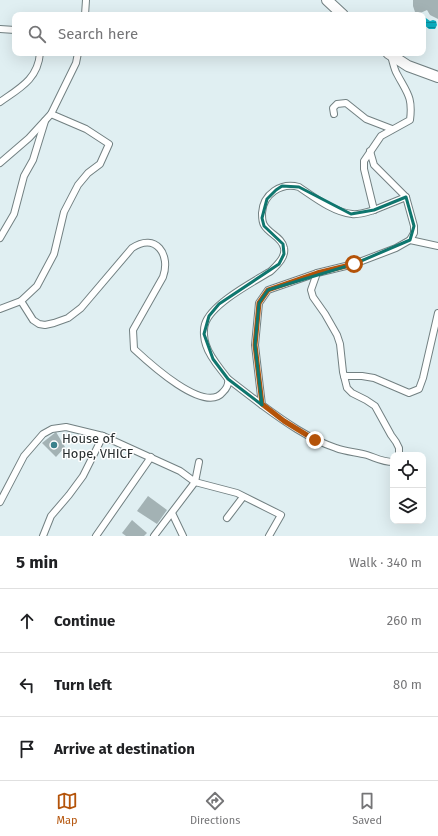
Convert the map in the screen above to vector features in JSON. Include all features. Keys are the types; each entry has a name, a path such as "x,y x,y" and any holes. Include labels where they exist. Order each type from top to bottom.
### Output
{"main road":[{"path":"327,0 340,12"},
{"path":"392,56 408,66 438,77"}],"street":[{"path":"85,12 86,0"},
{"path":"0,29 12,30"},
{"path":"0,102 26,85 40,62 40,56"},
{"path":"0,163 29,138 51,114 76,64 77,56"},
{"path":"374,210 364,169 364,161 381,136 410,120 412,109 409,95 396,73 390,56"},
{"path":"334,114 334,108 337,104 346,103 366,119 392,129"},
{"path":"0,308 21,301 37,286 54,254 64,212 78,185 88,173 100,164 109,144 86,129 51,114"},
{"path":"0,238 14,214 24,176 33,160 46,120"},
{"path":"262,404 255,345 259,303 268,290 317,273 354,264 396,248 410,240 414,233 414,226 406,197 374,165 370,151"},
{"path":"390,462 386,462 368,455 338,449 315,440 284,421 228,378 213,359 205,345 204,324 219,304 279,264 284,254 283,244 264,226 262,218 264,205 271,192 282,186 291,185 299,187 338,210 351,214 374,210 406,197"},
{"path":"410,240 438,246"},
{"path":"21,301 34,320 39,324 45,325 68,318 81,308 132,248 145,242 152,243 162,252 165,259 166,269 133,330 134,349 169,379 196,395 206,398 221,396 227,388 228,378"},
{"path":"317,273 311,290 313,297 337,335 340,344 347,388 352,393 375,406 396,442 399,452"},
{"path":"344,376 374,378 409,393 419,389 423,378 438,313"},
{"path":"0,502 24,456 43,434 52,429 66,427 103,436 180,471 195,482 237,493 281,515 268,536"},
{"path":"43,536 52,516 83,476 103,436"},
{"path":"96,536 150,457"},
{"path":"154,536 195,482 199,462"},
{"path":"227,518 243,496"},
{"path":"172,513 183,536"}],"highlighted area":[{"path":"282,186 299,187 351,214 374,210 406,197 414,226 410,240 354,264 268,290 259,303 255,345 262,405 228,379 213,359 204,334 209,316 219,304 279,264 284,254 283,244 264,226 262,218 267,199"}],"water":[{"path":"426,18 430,21 436,21 437,25 435,29 429,29 426,26"}],"building":[{"path":"413,0 438,0 438,19 430,15 427,10 423,12 415,12"},
{"name":"House of Hope, VHICF","path":"56,432 65,447 56,457 42,443"},
{"path":"148,496 167,510 157,524 137,511"},
{"path":"132,520 147,533 144,536 126,536 122,533"}],"place":[{"name":"House of Hope, VHICF","path":"54,445"}],"route":[{"path":"315,440 284,421 262,404 255,345 259,303 268,290 317,273 354,264"}]}
